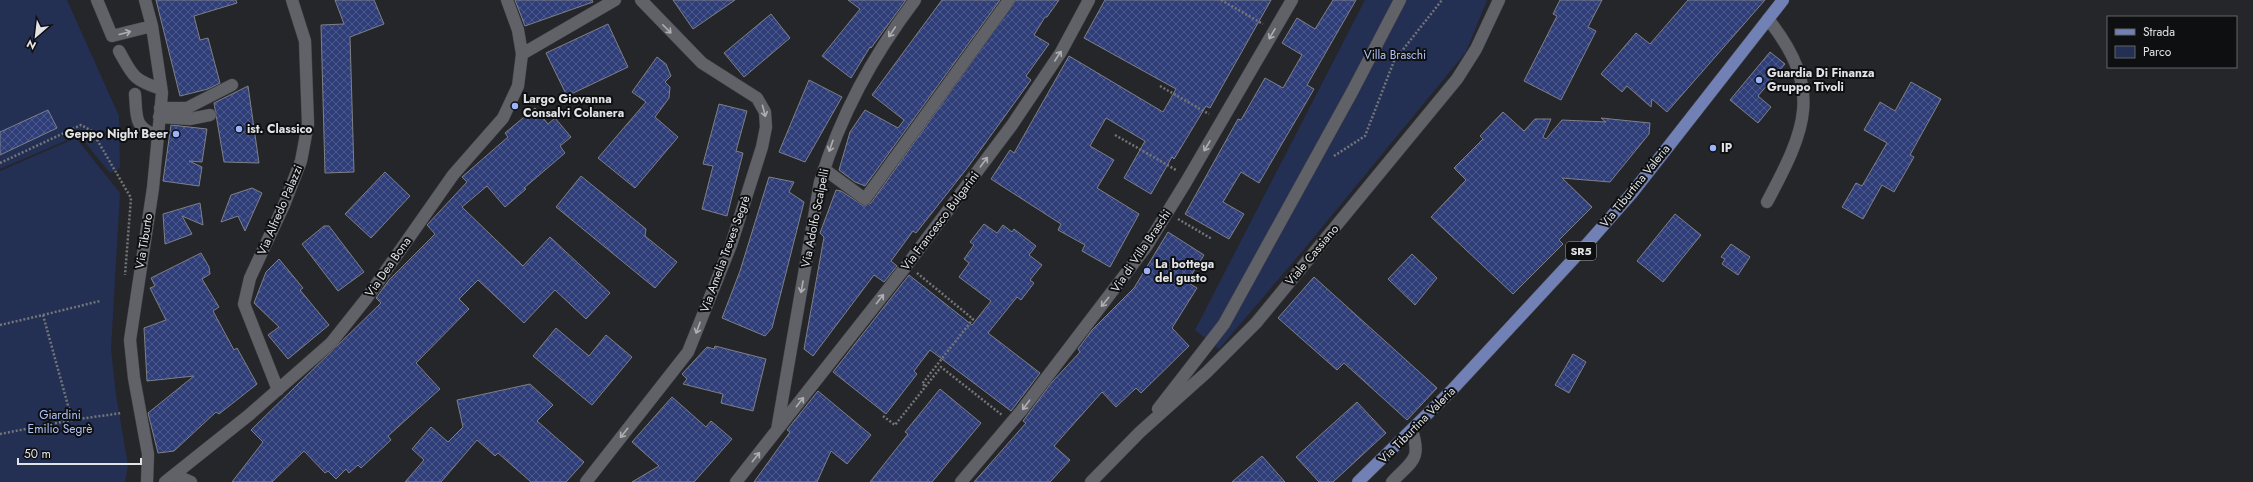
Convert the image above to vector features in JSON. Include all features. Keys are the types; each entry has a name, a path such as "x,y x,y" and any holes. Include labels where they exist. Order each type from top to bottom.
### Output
{"main road":[{"name":"Via Tiburtina Valeria","path":"1358,482 1412,430 1509,330 1616,211 1783,0"}],"street":[{"path":"97,0 112,36 152,26"},
{"name":"Via Tiburto","path":"145,0 152,26 161,89 160,113 153,188 130,340 134,378 148,454 147,482"},
{"name":"Via Alfredo Palazzi","path":"278,390 244,304 250,278 284,204 301,161 308,124 305,41 292,0"},
{"name":"Via Dea Bona","path":"165,482 278,390 338,335 366,299 453,175 503,118 518,86 522,54 518,30 507,0"},
{"path":"522,54 614,0"},
{"name":"Via Amelia Treves Segrè","path":"586,482 688,352 731,245 762,147 766,127 765,112 757,98 702,63 641,0"},
{"name":"Via Adolfo Scalpelli","path":"776,433 820,182 824,169 836,133 854,95 884,45 915,0"},
{"path":"824,169 865,199 1009,0"},
{"name":"Via Francesco Bulgarini","path":"736,482 907,265 1012,125 1061,52 1089,0"},
{"name":"Via di Villa Braschi","path":"961,482 1021,411 1146,247 1189,177 1292,0"},
{"path":"1140,432 1224,324 1352,92 1400,0"},
{"name":"Viale Cassiano","path":"1091,482 1140,432 1207,372 1266,311 1457,79 1476,49 1499,0"},
{"path":"1767,202 1795,147 1804,111 1802,81 1795,61 1788,46 1768,20"},
{"path":"118,51 134,77 144,83 161,89"},
{"path":"160,113 187,108 232,85"},
{"path":"135,94 138,124 145,132 158,136"},
{"path":"160,113 190,119 210,115"},
{"path":"1392,482 1416,458 1417,446 1412,430"},
{"path":"175,474 191,482"}],"path":[{"path":"1221,0 1274,30"},
{"path":"1330,162 1334,156 1365,136 1394,61 1442,0"},
{"path":"1160,86 1222,121"},
{"path":"0,163 81,125 92,131 131,198 124,273 136,294"},
{"path":"1116,135 1189,177"},
{"path":"1167,212 1212,239"},
{"path":"907,265 973,319 922,384 926,386"},
{"path":"0,325 100,301"},
{"path":"43,315 72,420"},
{"path":"883,416 895,425 941,367 990,406"},
{"path":"0,434 72,420 122,413"}],"green space":[{"path":"0,0 67,0 119,116 120,168 110,173 79,135 0,169"},
{"name":"Villa Braschi","path":"1365,0 1487,0 1466,52 1305,248 1219,349 1195,330"},
{"name":"Giardini Emilio Segrè","path":"76,138 120,193 111,349 116,395 128,465 125,482 0,482 0,171"}],"building":[{"path":"156,0 236,0 237,3 194,16 200,40 208,38 220,83 208,89 180,96"},
{"path":"335,0 374,0 384,24 350,37 354,172 325,173 321,25 344,24"},
{"path":"515,0 592,0 593,2 525,26"},
{"path":"673,0 735,0 693,29"},
{"path":"848,0 906,0 871,48 870,47 851,78 822,56 860,9"},
{"path":"942,0 1000,0 865,186 855,182 839,170 850,132 865,110 898,128 904,120 872,95"},
{"path":"1016,0 1059,0 1047,17 1045,17 1034,35 1049,44 1026,76 1031,80 968,167 916,233 913,231 891,261 897,266 884,282 874,275 813,356 804,349 824,237 820,233 836,190 841,191 864,206 871,203"},
{"path":"1105,0 1271,0 1210,108 1206,106 1174,159 1172,157 1151,194 1124,178 1145,141 1106,118 1090,146 1114,160 1097,188 1139,214 1110,267 1082,251 1085,245 1058,230 1061,224 991,179 1010,150 1014,153 1069,56 1163,112 1176,89 1084,38"},
{"path":"1333,0 1356,0 1307,85 1314,89 1259,183 1241,172 1223,202 1244,214 1229,239 1185,214 1238,119 1241,120 1265,78 1283,88 1302,55 1282,43 1297,18 1315,29"},
{"path":"1560,0 1602,0 1588,27 1596,31 1561,100 1524,81 1557,16 1553,14"},
{"path":"1688,0 1765,0 1667,112 1652,99 1651,107 1627,86 1622,92 1601,74 1636,33 1650,44"},
{"path":"771,14 790,38 744,77 724,53"},
{"path":"608,24 628,67 567,96 546,53"},
{"name":"Guardia Di Finanza Gruppo Tivoli","path":"1770,52 1785,64 1758,96 1771,107 1758,123 1730,100"},
{"path":"657,57 666,64 671,76 665,82 670,87 669,98 655,117 678,137 635,188 598,158 646,102 632,92"},
{"path":"809,80 842,97 805,162 779,152"},
{"path":"1911,82 1941,99 1910,155 1914,157 1894,192 1882,185 1863,219 1842,207 1856,183 1862,186 1887,143 1864,130 1880,102 1895,111"},
{"path":"248,86 259,163 224,162 214,103"},
{"path":"719,104 747,111 736,151 743,153 727,216 702,209 713,166 703,164"},
{"path":"535,108 548,124 555,118 571,137 560,146 565,153 524,188 526,189 505,207 487,186 462,207 523,266 550,237 610,293 586,319 555,290 524,323 478,280 459,299 469,309 416,363 440,389 388,436 391,440 361,468 358,465 349,473 346,469 336,479 328,471 325,473 304,451 272,482 232,482 263,442 251,430 381,303 376,298 389,280 435,234 427,225 467,182 462,177 508,137 505,133"},
{"path":"48,110 57,128 0,155 0,132"},
{"path":"1503,112 1524,131 1535,119 1551,119 1543,137 1546,139 1562,120 1606,122 1601,118 1650,123 1649,134 1610,182 1562,178 1592,207 1559,240 1563,244 1513,294 1431,217 1466,180 1454,168 1483,139 1480,136"},
{"path":"171,125 207,129 202,162 189,161 202,167 199,186 163,181"},
{"path":"385,172 410,196 371,238 345,214"},
{"path":"581,176 646,229 645,236 677,262 655,288 556,207"},
{"path":"769,177 794,182 789,192 804,202 772,328 765,336 722,318 740,271"},
{"path":"252,188 262,193 245,231 238,216 221,222 231,195"},
{"path":"200,203 203,225 182,216 192,234 165,244 163,214"},
{"path":"1675,214 1701,235 1663,282 1637,261"},
{"path":"984,224 997,233 1003,225 1012,232 1014,229 1036,246 1029,255 1042,265 1030,280 1034,283 1021,300 1017,297 988,333 1040,373 1011,411 930,350 914,371 917,374 886,414 833,372 909,275 972,325 991,301 959,277 969,263 964,259 974,245 970,242"},
{"path":"324,226 329,226 364,272 338,291 302,244"},
{"path":"1168,232 1204,255 1187,282 1197,288 1172,328 1189,346 1141,393 1136,388 1116,407 1102,392 1054,446 1070,460 1050,482 974,482 1026,423 1023,421 1052,382 1080,352 1078,349 1092,330 1134,288"},
{"path":"1731,244 1750,257 1738,275 1722,264 1725,259 1721,257"},
{"path":"201,253 209,267 210,274 202,279 219,307 213,311 234,350 237,348 257,384 219,414 216,412 174,451 158,453 148,413 194,376 147,381 144,328 166,320 150,288 155,286 151,278"},
{"path":"1412,254 1437,278 1415,305 1388,279"},
{"path":"279,259 303,288 300,290 329,325 288,359 268,335 279,327 254,303 266,272"},
{"path":"1314,277 1437,388 1407,420 1344,363 1337,370 1278,318"},
{"path":"556,328 589,356 606,335 632,357 592,405 533,356"},
{"path":"715,346 766,359 753,411 721,403 723,394 683,384 687,379 682,374 707,347 714,349"},
{"path":"1573,354 1586,362 1569,393 1555,385"},
{"path":"530,384 553,405 537,421 584,462 566,482 531,482 498,453 495,456 477,440 441,482 405,482 424,460 412,449 431,427 448,442 463,427 457,400"},
{"path":"940,389 981,423 932,482 870,482 908,434 905,432"},
{"path":"818,391 871,435 847,464 831,451 817,482 754,482 790,432 787,430"},
{"path":"672,397 706,427 711,421 732,439 694,482 632,482 659,466 632,442"},
{"path":"1357,402 1386,433 1333,482 1319,482 1296,457"},
{"path":"1262,456 1285,482 1232,482"}],"place":[{"name":"Guardia Di Finanza Gruppo Tivoli","path":"1759,80"},
{"name":"Largo Giovanna Consalvi Colanera","path":"515,106"},
{"name":"ist. Classico","path":"239,129"},
{"name":"Geppo Night Beer","path":"176,134"},
{"name":"IP","path":"1713,148"},
{"name":"La bottega del gusto","path":"1147,271"}]}
